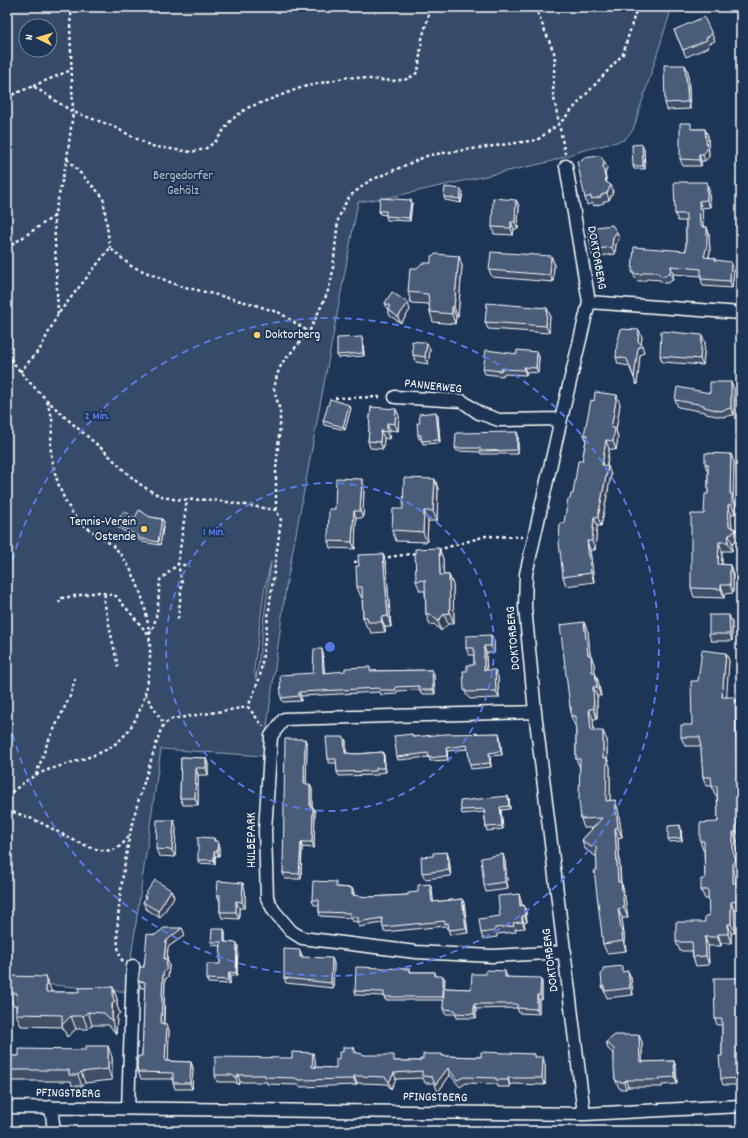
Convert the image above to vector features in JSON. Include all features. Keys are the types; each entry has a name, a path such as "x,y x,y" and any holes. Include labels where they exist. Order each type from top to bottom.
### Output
{"street":[{"name":"DOKTORBERG","path":"566,166 589,302 560,419 526,574 525,607 535,712 584,1114"},
{"path":"589,302 741,313"},
{"name":"PANNERWEG","path":"395,397 462,401 479,413 499,420 560,419"},
{"path":"271,736 284,719 535,712"},
{"name":"HULBEPARK","path":"271,736 265,831 267,898 274,911 291,931 302,938 416,952 492,956 565,952"},
{"path":"128,1108 133,966"},
{"name":"PFINGSTBERG","path":"7,1107 584,1114 741,1106"},
{"path":"51,1107 54,1131"}],"path":[{"path":"58,314 54,217 67,159 73,112 70,24 72,7"},
{"path":"33,86 73,112 110,125 151,146 191,152 205,150 216,141 231,120 247,108 303,87 348,77 392,82 408,79 418,72 422,39 431,7"},
{"path":"535,7 554,55 553,93 560,123 566,166"},
{"path":"248,707 260,677 281,520 276,510 276,470 280,411 274,389 276,375 282,362 309,332 329,288 338,220 343,207 358,188 369,181 429,155 538,140 560,123 622,54 637,7"},
{"path":"7,96 71,70"},
{"path":"67,159 103,198 110,248 131,266 178,285 249,303 280,313 309,332"},
{"path":"7,248 54,217"},
{"path":"20,372 40,349 58,314 110,248"},
{"path":"7,354 20,372 47,400 112,458 131,478 147,489 168,498 211,500 276,510"},
{"path":"335,398 395,397"},
{"path":"7,796 36,775 94,756 120,739 133,724 139,712 145,693 150,650 149,635 139,586 117,550 81,524 70,508 59,484 51,452 52,418 47,400"},
{"path":"178,619 182,583 178,564 187,499"},
{"path":"430,551 486,536 534,537"},
{"path":"377,558 422,552"},
{"path":"354,562 369,560"},
{"path":"149,635 154,627 160,580 178,564"},
{"path":"178,564 189,566"},
{"path":"60,603 59,600 62,598 99,592 119,598 149,635"},
{"path":"105,594 104,601 118,667"},
{"path":"36,775 47,744 71,694 75,679"},
{"path":"145,693 164,724"},
{"path":"133,966 128,966 119,958 116,941 129,836 158,739 164,724 172,719 248,707"},
{"path":"248,707 271,736"},
{"path":"7,810 30,818 95,848 112,850 121,846 129,836"}],"green space":[{"name":"Bergedorfer Gehölz","path":"7,7 672,7 633,130 624,140 581,151 549,162 391,197 358,202 286,587 263,756 161,749 131,958 132,992 7,981","holes":["271,562 256,679 254,669 264,592"]}],"building":[{"path":"704,17 712,34 706,38 707,40 683,50 674,30"},
{"path":"664,65 685,65 688,102 665,103"},
{"path":"680,123 691,123 691,129 705,129 707,150 703,154 699,154 699,160 680,159"},
{"path":"642,144 643,166 633,166 632,145"},
{"path":"600,156 604,161 603,167 606,182 611,185 607,193 601,195 601,197 591,199 591,196 585,198 577,161 583,160 583,158"},
{"path":"674,182 707,182 707,200 699,201 700,225 702,225 702,227 707,227 707,245 704,257 731,262 730,281 701,279 701,269 671,266 670,273 665,276 661,276 657,272 636,274 632,271 634,247 686,251 686,214 675,214"},
{"path":"445,187 461,189 460,199 444,197"},
{"path":"380,198 411,200 409,218 386,216 386,211 379,211"},
{"path":"493,198 516,200 515,222 511,222 511,228 492,227"},
{"path":"612,225 617,232 613,237 612,247 591,250 588,228"},
{"path":"491,252 551,256 550,275 489,270"},
{"path":"436,254 459,256 452,314 430,312 428,294 408,292 410,268 417,268 422,263 431,263 431,256"},
{"path":"392,292 408,303 398,317 388,309 390,306 385,303"},
{"path":"487,303 547,308 546,326 485,322"},
{"path":"621,329 639,330 638,341 642,345 638,348 634,378 627,359 616,357 617,344"},
{"path":"661,331 702,335 700,359 660,356"},
{"path":"362,337 363,353 337,355 337,338"},
{"path":"412,341 427,343 425,357 413,355"},
{"path":"486,350 517,354 517,350 537,352 536,368 524,367 524,370 501,369 501,371 483,369"},
{"path":"710,382 731,382 731,408 720,411 704,407 704,405 675,400 677,387 710,393"},
{"path":"595,392 617,395 611,428 615,428 613,441 606,440 602,465 608,466 598,517 594,517 592,541 587,541 591,573 563,577 559,542 560,523 564,523 568,499 570,499 571,494 573,494 578,461 582,461 587,435 584,435 591,400 594,401"},
{"path":"330,399 349,405 343,427 323,421"},
{"path":"371,407 396,409 395,424 387,423 387,432 381,431 380,442 368,441"},
{"path":"436,412 439,440 421,441 421,435 418,435 417,423 420,423 419,414"},
{"path":"517,432 517,450 480,451 480,448 455,448 456,433"},
{"path":"705,453 731,454 730,494 732,494 732,505 728,505 729,526 737,530 729,535 728,542 719,542 718,564 730,565 730,585 721,585 721,589 691,588 691,514 704,514 705,494 708,494 708,464 705,464"},
{"path":"336,478 362,479 360,511 354,511 352,542 328,541 329,509 335,509"},
{"path":"404,478 435,479 433,511 424,511 423,532 392,530 393,509 403,509"},
{"name":"Tennis-Verein Ostende","path":"139,510 150,517 162,519 158,542 142,539 116,523 124,511 135,518"},
{"path":"439,548 440,575 449,575 450,613 444,614 438,621 430,614 426,614 425,580 416,581 415,549"},
{"path":"383,554 388,616 381,617 382,622 368,622 367,617 363,617 362,587 357,587 356,566 359,566 358,555"},
{"path":"709,615 729,615 730,634 709,634"},
{"path":"584,622 588,655 591,655 592,672 595,672 597,687 593,687 594,709 589,709 591,731 603,731 603,758 607,758 606,801 615,800 618,828 615,828 618,882 621,882 624,908 618,909 623,941 603,944 594,870 597,870 596,846 591,847 582,840 602,818 581,819 579,800 580,759 576,759 576,716 571,716 560,625"},
{"path":"491,635 491,646 484,646 484,670 495,670 496,691 467,692 464,689 463,671 467,671 467,665 474,665 474,648 466,648 466,636"},
{"path":"314,649 322,649 323,673 345,671 345,668 370,667 370,671 432,670 433,690 419,690 419,686 395,687 396,690 379,690 379,688 299,692 299,696 281,698 280,675 313,673"},
{"path":"702,650 726,653 722,697 735,697 738,812 737,832 733,832 733,852 736,860 733,864 733,883 737,883 737,901 731,902 731,924 728,924 728,934 718,934 718,937 705,937 706,956 693,957 692,942 676,942 676,922 705,922 705,916 709,916 708,890 701,890 701,879 705,879 704,841 700,841 700,823 718,822 717,786 712,786 711,777 703,777 700,737 681,737 681,725 692,725 691,681 698,681"},
{"path":"499,733 501,751 489,753 490,763 470,765 467,745 446,748 447,756 429,758 428,753 397,757 394,736 412,734 413,737 445,734"},
{"path":"326,737 344,737 345,753 356,754 383,752 384,768 376,768 376,771 337,772 336,759 328,759"},
{"path":"285,739 305,739 304,784 310,784 310,807 313,807 312,842 301,842 299,874 283,873"},
{"path":"181,757 206,758 206,768 196,768 195,798 180,798"},
{"path":"508,796 509,806 500,807 502,826 486,827 484,809 461,810 460,801"},
{"path":"157,820 174,820 172,850 156,849"},
{"path":"680,825 681,838 668,839 668,826"},
{"path":"198,837 214,838 214,841 218,841 217,852 214,852 214,860 198,860"},
{"path":"447,852 449,870 422,873 421,857 433,856 433,853"},
{"path":"503,854 505,882 484,885 481,858"},
{"path":"155,880 171,890 158,911 143,902 146,897 144,896"},
{"path":"218,881 243,883 242,902 236,901 236,912 220,912 220,895 217,895"},
{"path":"313,881 336,882 336,887 352,888 352,895 368,897 408,895 408,893 418,892 418,885 430,884 432,902 462,899 466,928 449,930 448,923 445,924 445,921 383,927 382,918 358,922 358,917 350,917 350,913 319,912 319,900 312,900"},
{"path":"519,894 520,906 524,905 525,916 522,916 522,922 513,923 514,926 495,928 495,931 481,933 479,919 500,916 498,896"},
{"path":"164,928 182,928 166,941 164,959 167,959 166,970 163,973 161,1024 167,1024 165,1061 191,1062 190,1083 173,1083 173,1073 138,1072 138,1056 142,1056 145,982 138,981 140,967 144,967 147,934 155,935"},
{"path":"212,929 224,929 224,942 237,943 236,973 229,972 228,980 207,979 207,964 220,964 221,942 211,942"},
{"path":"284,949 300,950 300,957 332,958 331,983 284,978"},
{"path":"622,966 622,972 628,971 630,988 605,991 604,986 602,986 601,973 603,973 603,968"},
{"path":"356,967 410,969 410,972 435,972 435,976 443,976 443,997 384,997 384,992 355,991"},
{"path":"486,970 505,971 505,977 541,978 540,995 537,995 537,1009 517,1008 517,1004 474,1004 474,1014 455,1013 455,1010 443,1009 444,988 471,989 472,974 486,974"},
{"path":"9,976 46,977 46,992 79,992 79,988 113,987 113,998 115,1001 112,1004 112,1021 104,1013 88,1012 83,1016 71,1016 62,1025 62,1015 16,1014 17,993 9,993"},
{"path":"714,978 741,978 741,1078 721,1079 719,1056 722,1056 722,1019 715,1019"},
{"path":"615,1035 639,1035 640,1062 674,1061 675,1077 660,1078 660,1080 626,1080 624,1082 618,1082 615,1079 614,1049 606,1042"},
{"path":"86,1046 108,1046 108,1069 81,1072 78,1075 69,1075 69,1070 7,1070 7,1056 19,1056 19,1049 86,1050"},
{"path":"343,1047 354,1047 353,1052 363,1055 394,1055 394,1061 420,1061 420,1059 423,1059 423,1054 481,1057 481,1052 534,1054 534,1057 543,1057 542,1078 508,1078 508,1080 496,1080 496,1078 464,1077 457,1080 448,1068 435,1085 432,1077 422,1076 422,1071 394,1073 389,1082 385,1077 354,1076 354,1079 299,1080 295,1078 265,1077 265,1075 238,1075 236,1078 232,1075 215,1075 215,1057 292,1058 292,1052 313,1053 312,1067 336,1068 336,1059 339,1059 339,1052 343,1052"},
{"path":"125,1129 122,1131 102,1131"},
{"path":"741,1129 741,1131 688,1131"}],"place":[{"name":"Doktorberg","path":"257,335"},
{"name":"Tennis-Verein Ostende","path":"144,529"}]}
